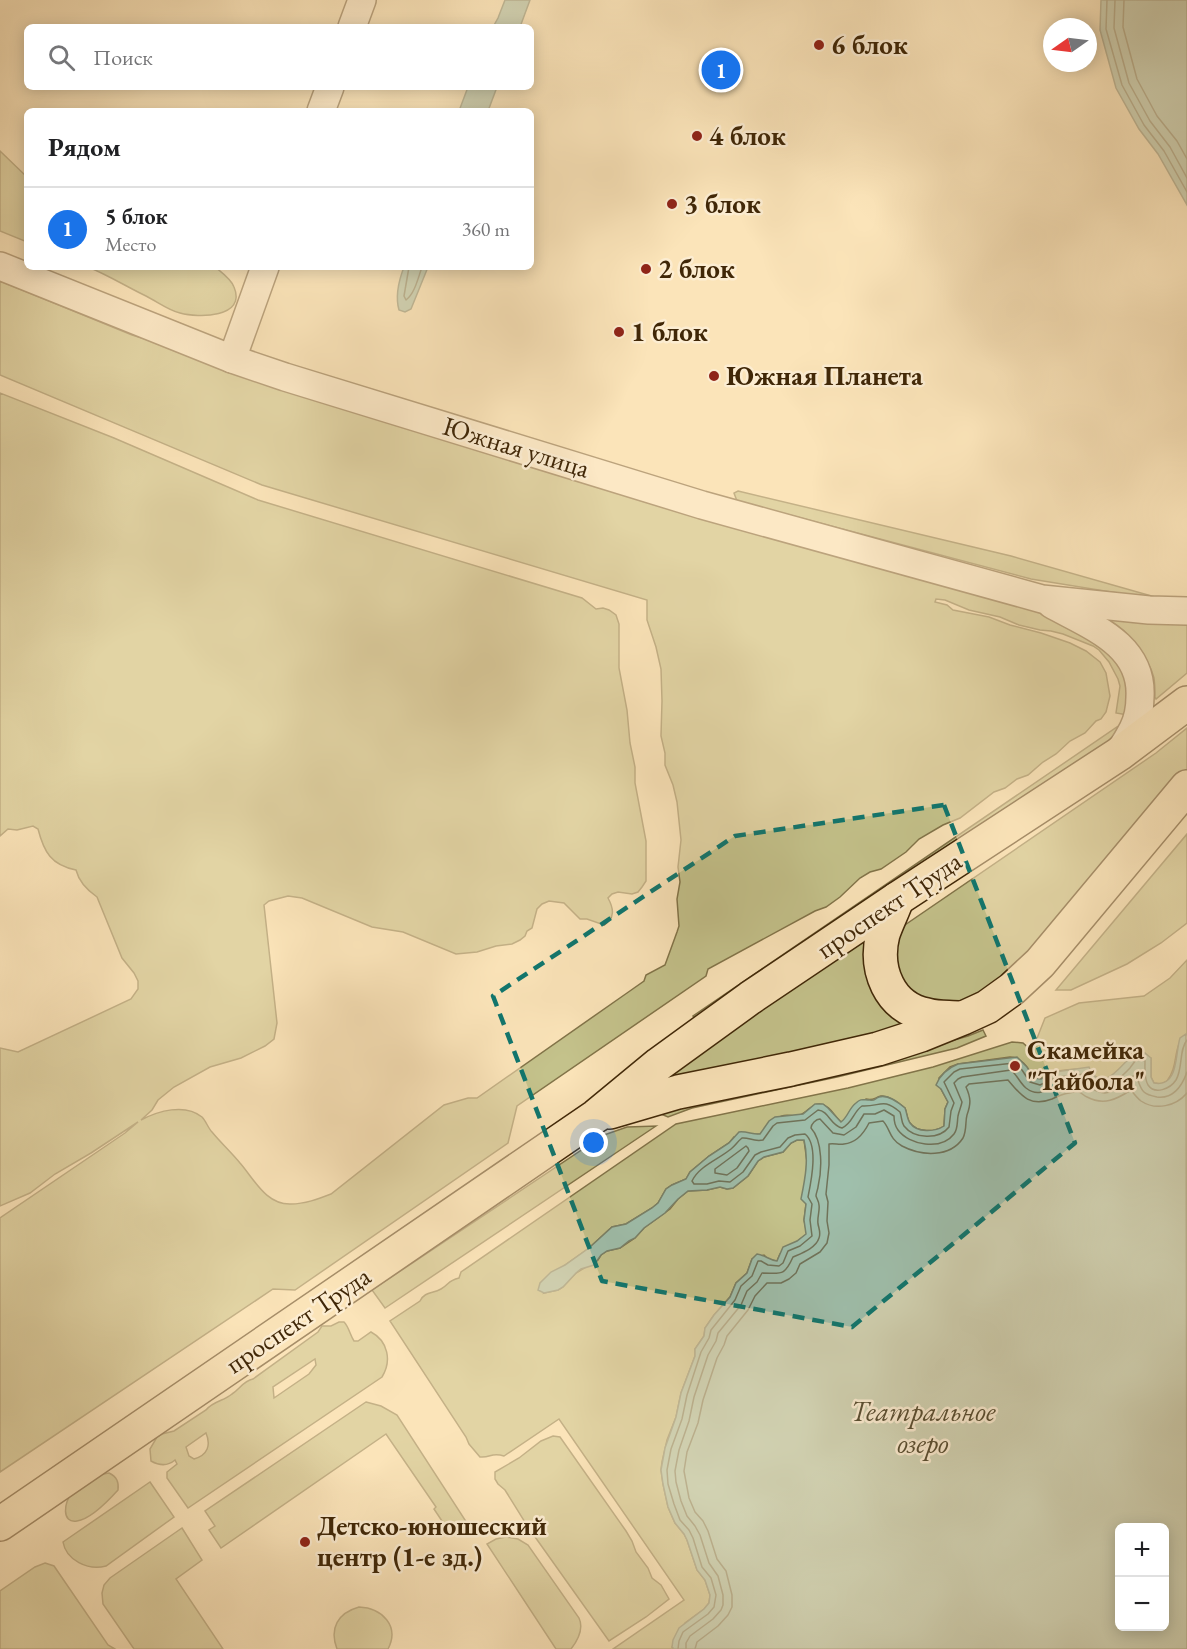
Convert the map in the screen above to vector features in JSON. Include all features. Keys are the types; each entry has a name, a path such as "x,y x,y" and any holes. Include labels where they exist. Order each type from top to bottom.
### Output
{"main road":[{"name":"проспект Труда","path":"0,1524 596,1116 659,1064 750,998 1119,754 1187,703"},
{"name":"проспект Труда","path":"596,1116 678,1092 878,1049 921,1035 987,1007 1040,963 1187,787"},
{"path":"897,899 883,935 880,956 881,968 894,998 927,1016 963,1018"}],"street":[{"path":"353,24 362,0"},
{"path":"322,108 329,90"},
{"name":"Южная улица","path":"0,266 285,377 702,504 1042,598"},
{"path":"232,358 264,270"},
{"path":"1042,598 1187,612"},
{"path":"1042,598 1108,636 1123,648 1135,666 1141,686 1139,710 1134,728 1119,754"}],"highlighted area":[{"path":"944,805 1075,1143 852,1327 602,1281 493,996 735,836"}],"shaded area":[{"path":"0,151 24,174 24,241 0,231"},
{"path":"95,270 219,270 231,281 236,297 234,305 219,314 188,315 167,308"},
{"path":"0,281 132,335 1032,610 1090,632 1126,667 1128,715 1116,713 1120,686 1118,679 1109,662 1093,646 1063,634 1019,625 1000,617 936,599 935,602 947,605 953,610 989,617 1041,633 1086,651 1100,662 1106,673 1110,696 1106,712 1085,733 1070,741 1028,775 994,792 960,818 919,839 906,852 881,869 860,878 826,907 708,969 706,976 517,1106 508,1143 295,1290 273,1289 0,1472 0,1218 138,1122 55,1174 30,1193 0,1206 0,1048 18,1052 131,999 138,989 138,981 122,958 97,897 84,885 76,870 60,865 50,856 38,829 33,826 17,830 8,829 0,836 0,393 114,438 258,500 582,598 596,609 609,610 616,615 619,624 619,668 635,767 635,783 646,841 646,881 638,892 612,894 608,898 612,916 604,925 580,919 564,903 549,901 537,909 532,928 520,940 477,952 456,954 403,932 372,927 302,898 288,896 269,901 264,905 277,1023 274,1039 241,1058 210,1067 174,1087 158,1100 152,1110 141,1120 172,1110 188,1110 202,1117 261,1190 274,1200 296,1204 331,1194 444,1105 468,1098 477,1098 644,981 646,975 665,965 679,926 677,899 680,882 678,867 681,840 677,802 665,765 661,736 661,669 647,620 647,600 262,485 0,375"},
{"path":"738,491 1011,556 1155,597 1154,599 1031,579 737,501 734,493"},
{"path":"1098,617 1187,621 1187,673 1156,699 1154,678 1145,659 1131,643"},
{"path":"1124,724 1116,738 695,1020 693,1016"},
{"path":"1187,728 1187,769 1096,879 992,991 942,1008 902,986 892,942 902,927 1156,753"},
{"path":"1187,834 1187,923 1161,943 1127,964 1071,990 1056,990"},
{"path":"875,932 914,1025 661,1081 660,1079"},
{"path":"1187,960 1187,1034 1179,1044 1171,1075 1161,1084 1154,1083 1151,1077 1151,1058 1132,1054 1119,1070 1105,1079 1079,1069 1034,1078 1021,1061 1010,1057 950,1067 939,1078 941,1089 948,1102 945,1109 944,1126 936,1129 917,1129 909,1121 905,1108 884,1096 866,1099 850,1111 847,1118 841,1122 827,1106 817,1104 800,1115 779,1117 761,1134 734,1137 690,1172 686,1179 666,1189 658,1203 652,1208 626,1224 612,1227 589,1248 565,1265 544,1293 563,1287 576,1273 598,1260 601,1255 620,1248 635,1238 688,1191 720,1187 733,1188 748,1176 758,1161 783,1152 797,1140 804,1140 807,1162 803,1192 806,1204 804,1220 807,1234 780,1254 777,1261 769,1260 764,1255 752,1259 747,1273 736,1283 730,1297 705,1328 704,1336 695,1349 695,1356 681,1393 662,1462 661,1470 668,1507 675,1523 687,1540 697,1570 705,1580 710,1595 709,1603 685,1623 672,1647 674,1649 613,1649 684,1600 559,1419 504,1456 480,1457 469,1444 390,1321 424,1296 438,1291 452,1280 459,1278 461,1272 676,1124 848,1088 933,1067 1012,1042 1023,1043 1032,1051 1045,1018 1079,1003 1144,996 1170,978"},
{"path":"983,1030 986,1036 957,1048 692,1108 668,1117 656,1112 940,1044"},
{"path":"656,1126 385,1308 372,1290 604,1135 627,1127"},
{"path":"344,1322 354,1341 358,1341 371,1332 377,1336 387,1352 387,1364 382,1377 188,1508 167,1478 167,1472 177,1464 175,1460 164,1465 151,1461 150,1449 157,1437 174,1431 235,1392 244,1383 253,1379 318,1332 322,1326","holes":["315,1359 316,1365 309,1374 274,1398 273,1387","206,1433 207,1449 194,1459 189,1456 186,1447"]},
{"path":"366,1402 381,1406 397,1415 467,1523 447,1536 439,1524 442,1521 434,1509 436,1507 386,1434 221,1548 209,1530 215,1526 205,1511"},
{"path":"553,1436 560,1437 626,1531 652,1578 661,1585 669,1599 609,1641 528,1527 505,1490 495,1479 495,1472 519,1458 541,1441"},
{"path":"109,1473 117,1480 118,1490 88,1517 77,1521 68,1519 66,1506 72,1493 95,1477"},
{"path":"150,1482 174,1517 106,1566 85,1565 68,1554 63,1542"},
{"path":"182,1528 202,1560 176,1579 223,1649 134,1649 103,1604 104,1585 110,1578"},
{"path":"506,1537 518,1539 528,1545 579,1618 580,1634 571,1649 556,1649 487,1544"},
{"path":"45,1563 54,1566 108,1645 115,1649 0,1649 0,1591 35,1567"},
{"path":"359,1607 375,1611 387,1620 392,1633 388,1649 337,1649 334,1634 337,1622 346,1613"}],"water":[{"path":"505,0 530,0 521,24 495,24"},
{"path":"1101,0 1187,0 1187,205 1116,88 1100,30"},
{"path":"467,90 496,90 489,108 460,108"},
{"path":"403,270 427,270 411,309 405,312 399,310 397,299"},
{"name":"Театральное озеро","path":"1186,1034 1187,1649 674,1649 673,1640 679,1628 704,1609 709,1603 710,1595 705,1580 697,1570 687,1540 675,1523 668,1507 661,1470 665,1448 676,1417 681,1393 695,1356 695,1349 704,1336 705,1328 730,1297 736,1283 747,1273 752,1259 757,1254 777,1261 783,1247 806,1234 804,1220 806,1204 801,1199 806,1162 804,1140 797,1140 783,1152 758,1161 748,1176 733,1188 720,1187 688,1191 635,1238 620,1248 601,1255 594,1265 581,1269 558,1290 544,1293 538,1290 540,1283 551,1272 589,1248 612,1227 626,1224 652,1208 658,1203 666,1189 686,1179 690,1172 729,1143 739,1132 760,1134 769,1121 775,1117 803,1114 815,1104 823,1104 841,1122 859,1100 886,1097 905,1108 909,1121 917,1129 936,1129 944,1126 945,1109 948,1102 936,1085 945,1072 958,1064 1017,1057 1034,1078 1041,1079 1055,1072 1089,1067 1095,1076 1101,1079 1114,1074 1138,1051 1151,1058 1151,1077 1154,1083 1168,1080 1175,1068 1180,1038"}],"place":[{"name":"6 блок","path":"819,45"},
{"name":"5 блок","path":"721,70"},
{"name":"4 блок","path":"697,136"},
{"name":"3 блок","path":"672,204"},
{"name":"2 блок","path":"646,269"},
{"name":"1 блок","path":"619,332"},
{"name":"Южная Планета","path":"714,376"},
{"name":"Скамейка \"Тайбола\"","path":"1015,1066"},
{"name":"Детско-юношеский центр (1-е зд.)","path":"305,1542"}]}
